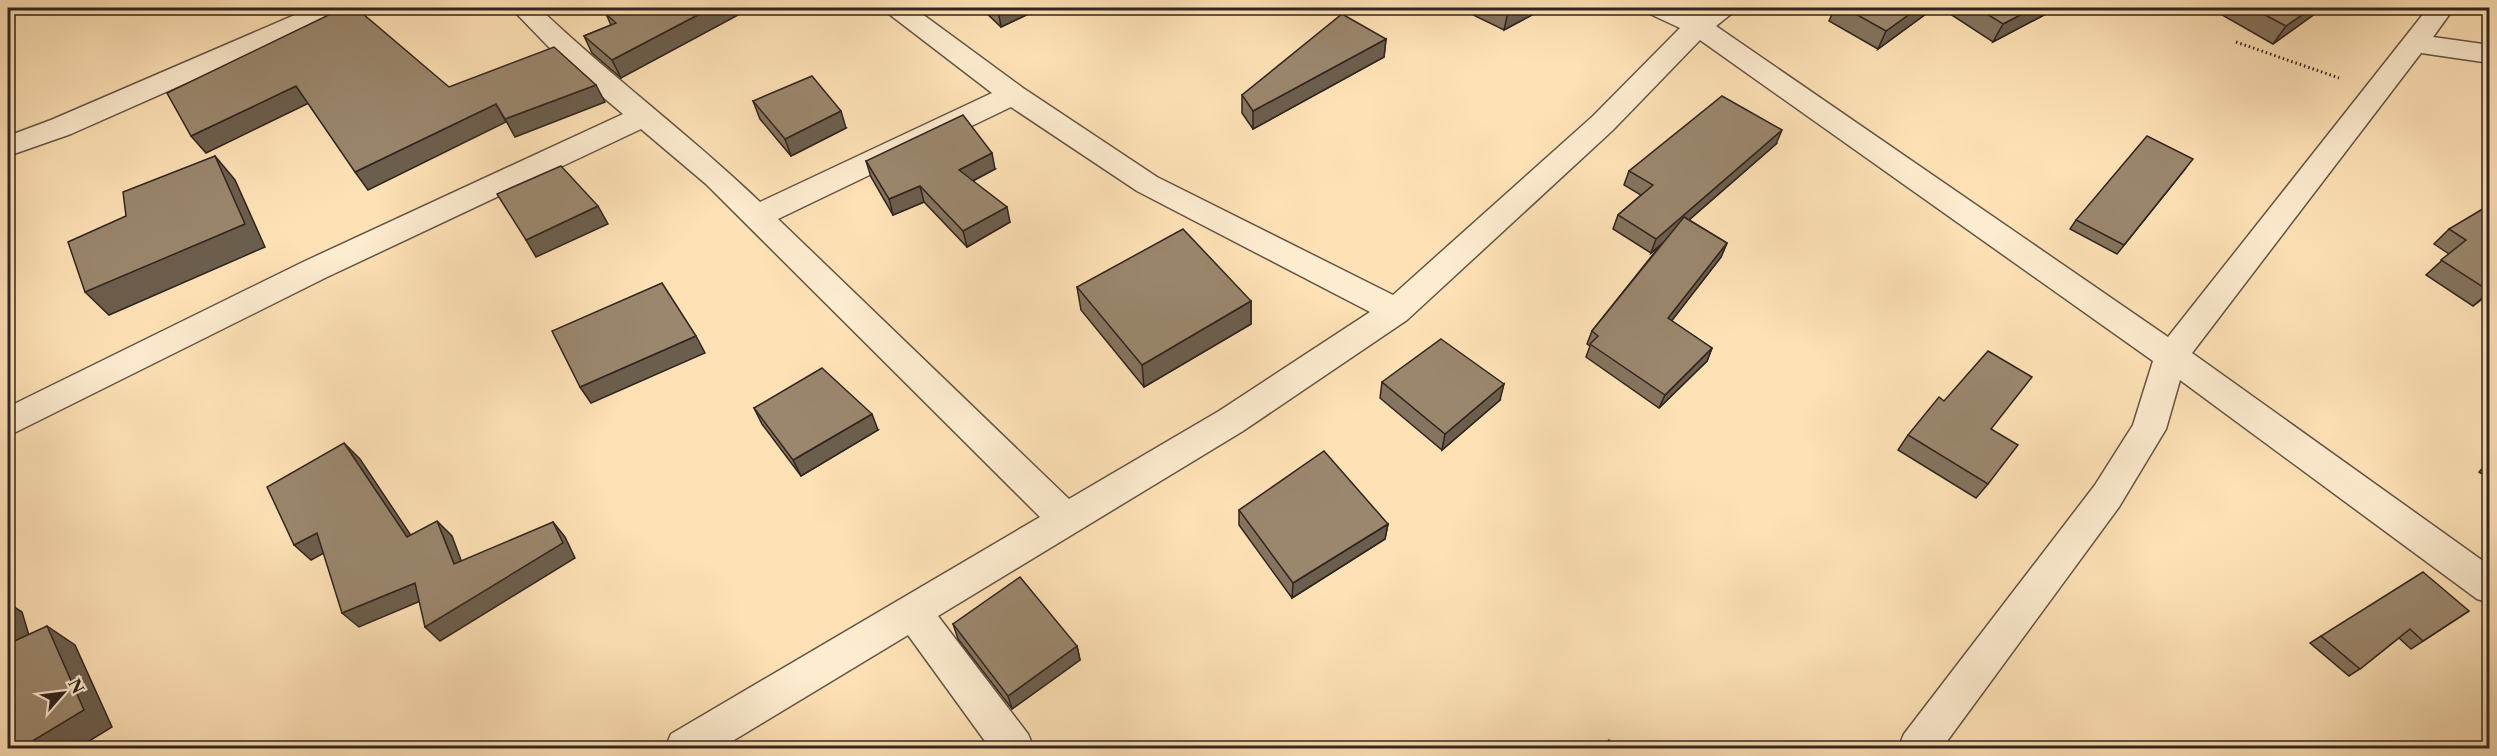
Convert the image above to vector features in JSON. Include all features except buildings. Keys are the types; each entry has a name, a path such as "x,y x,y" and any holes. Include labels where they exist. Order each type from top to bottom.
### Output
{"street":[{"path":"8,146 61,127 333,8"},
{"path":"524,8 580,63 716,177 1067,520"},
{"path":"898,8 1013,95 1147,184 1396,311"},
{"path":"1659,8 1710,17 2490,587"},
{"path":"1918,748 2107,496 2149,429 2171,356 2441,8"},
{"path":"685,748 1231,421 1396,311 1603,123 1710,17"},
{"path":"2414,43 2490,54"},
{"path":"757,216 1013,95"},
{"path":"8,422 314,270 642,117"},
{"path":"914,612 1014,748"}],"path":[{"path":"2236,42 2376,92"}]}
